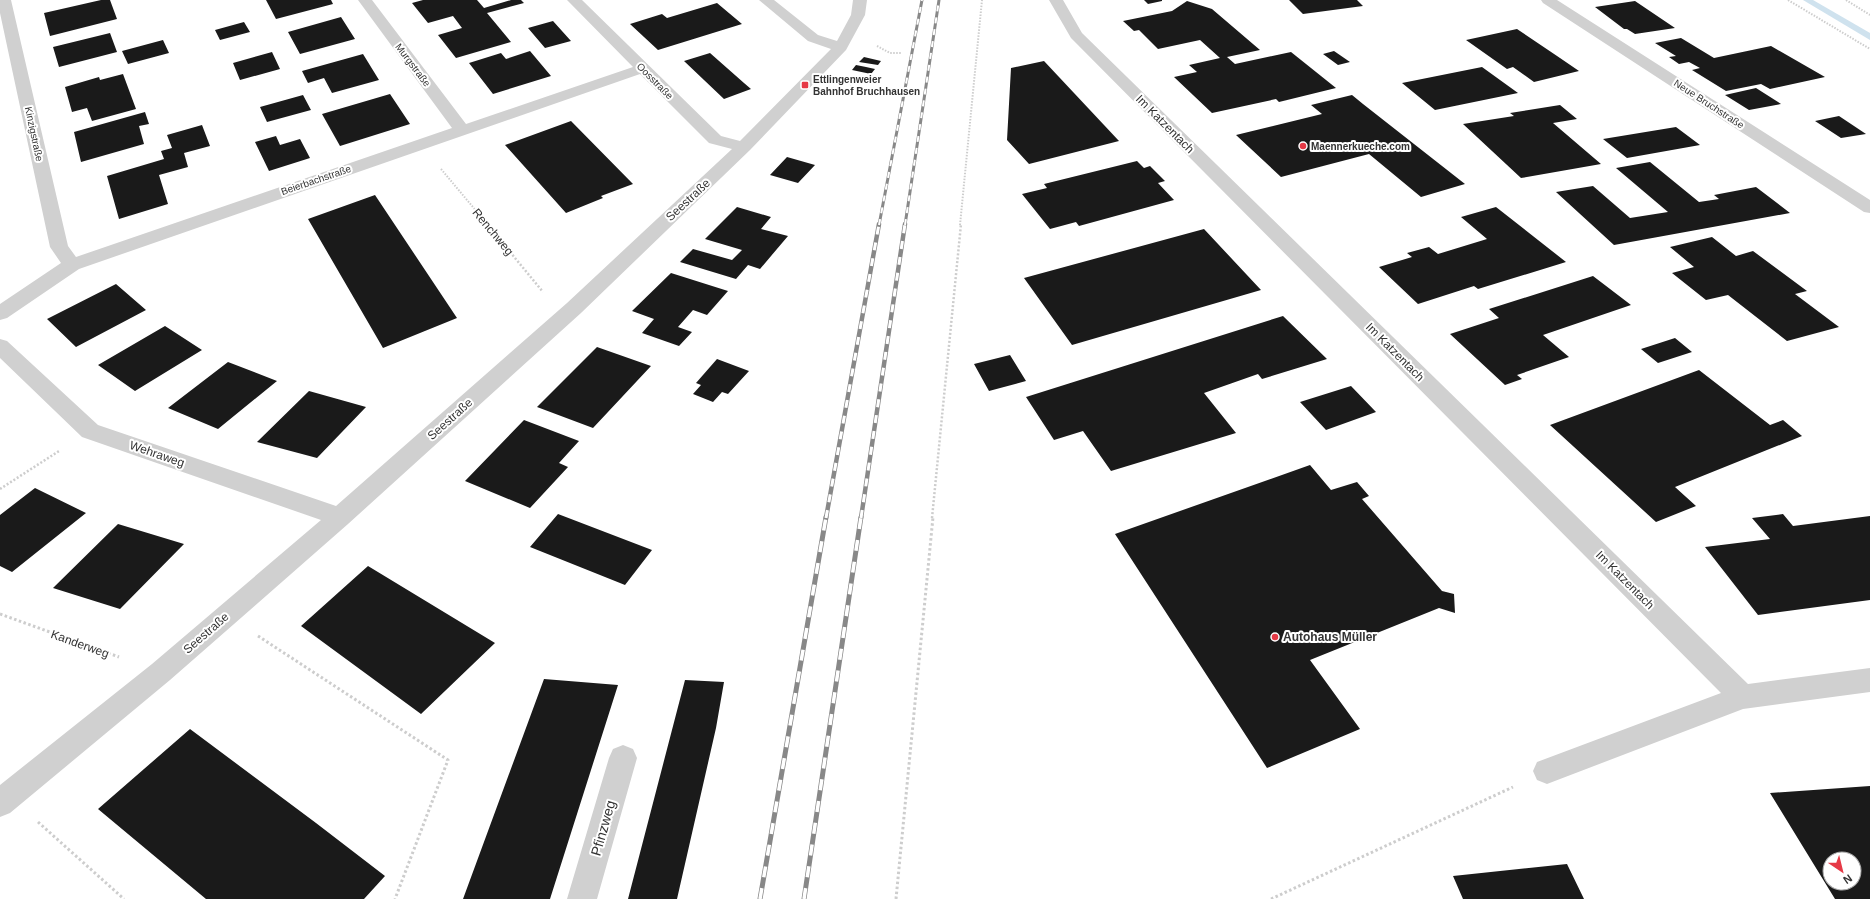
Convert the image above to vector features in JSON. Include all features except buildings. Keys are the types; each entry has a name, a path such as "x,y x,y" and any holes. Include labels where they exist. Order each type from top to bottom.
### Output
{"street":[{"name":"Kinzigstraße","path":"4,0 59,247 72,265"},
{"name":"Murgstraße","path":"365,0 462,130"},
{"name":"Oosstraße","path":"574,0 715,140 744,148"},
{"path":"766,0 813,38 840,46"},
{"name":"Seestraße","path":"5,800 229,614 574,308 744,148 840,46 858,15 860,0"},
{"name":"Im Katzentach","path":"1056,0 1076,35 1743,697"},
{"name":"Neue Bruchstraße","path":"1548,0 1870,208"},
{"name":"Beierbachstraße","path":"0,313 72,265 643,68"},
{"name":"Wehraweg","path":"0,346 90,431 340,517"},
{"path":"1547,772 1743,697 1870,680"},
{"name":"Pfinzweg","path":"582,899 623,758"}],"path":[{"path":"896,899 982,0"},
{"path":"1788,0 1870,48"},
{"path":"1846,0 1870,14"},
{"path":"877,40 876,45 880,49 890,53 902,53"},
{"name":"Renchweg","path":"421,144 550,300 574,308"},
{"path":"0,489 90,431"},
{"name":"Kanderweg","path":"0,614 161,672"},
{"path":"229,614 244,626 448,760 395,899"},
{"path":"1271,899 1547,772"},
{"path":"5,800 124,899"}],"waterway":[{"path":"1807,0 1870,37"}],"railway":[{"path":"879,225 922,0"},
{"path":"905,225 939,0"},
{"path":"826,518 879,224"},
{"path":"861,518 905,224"},
{"path":"760,899 826,517"},
{"path":"804,899 861,517"}],"place":[{"name":"Ettlingenweier Bahnhof Bruchhausen","path":"805,85"},
{"name":"Maennerkueche.com","path":"1303,146"},
{"name":"Autohaus Müller","path":"1275,637"}]}
